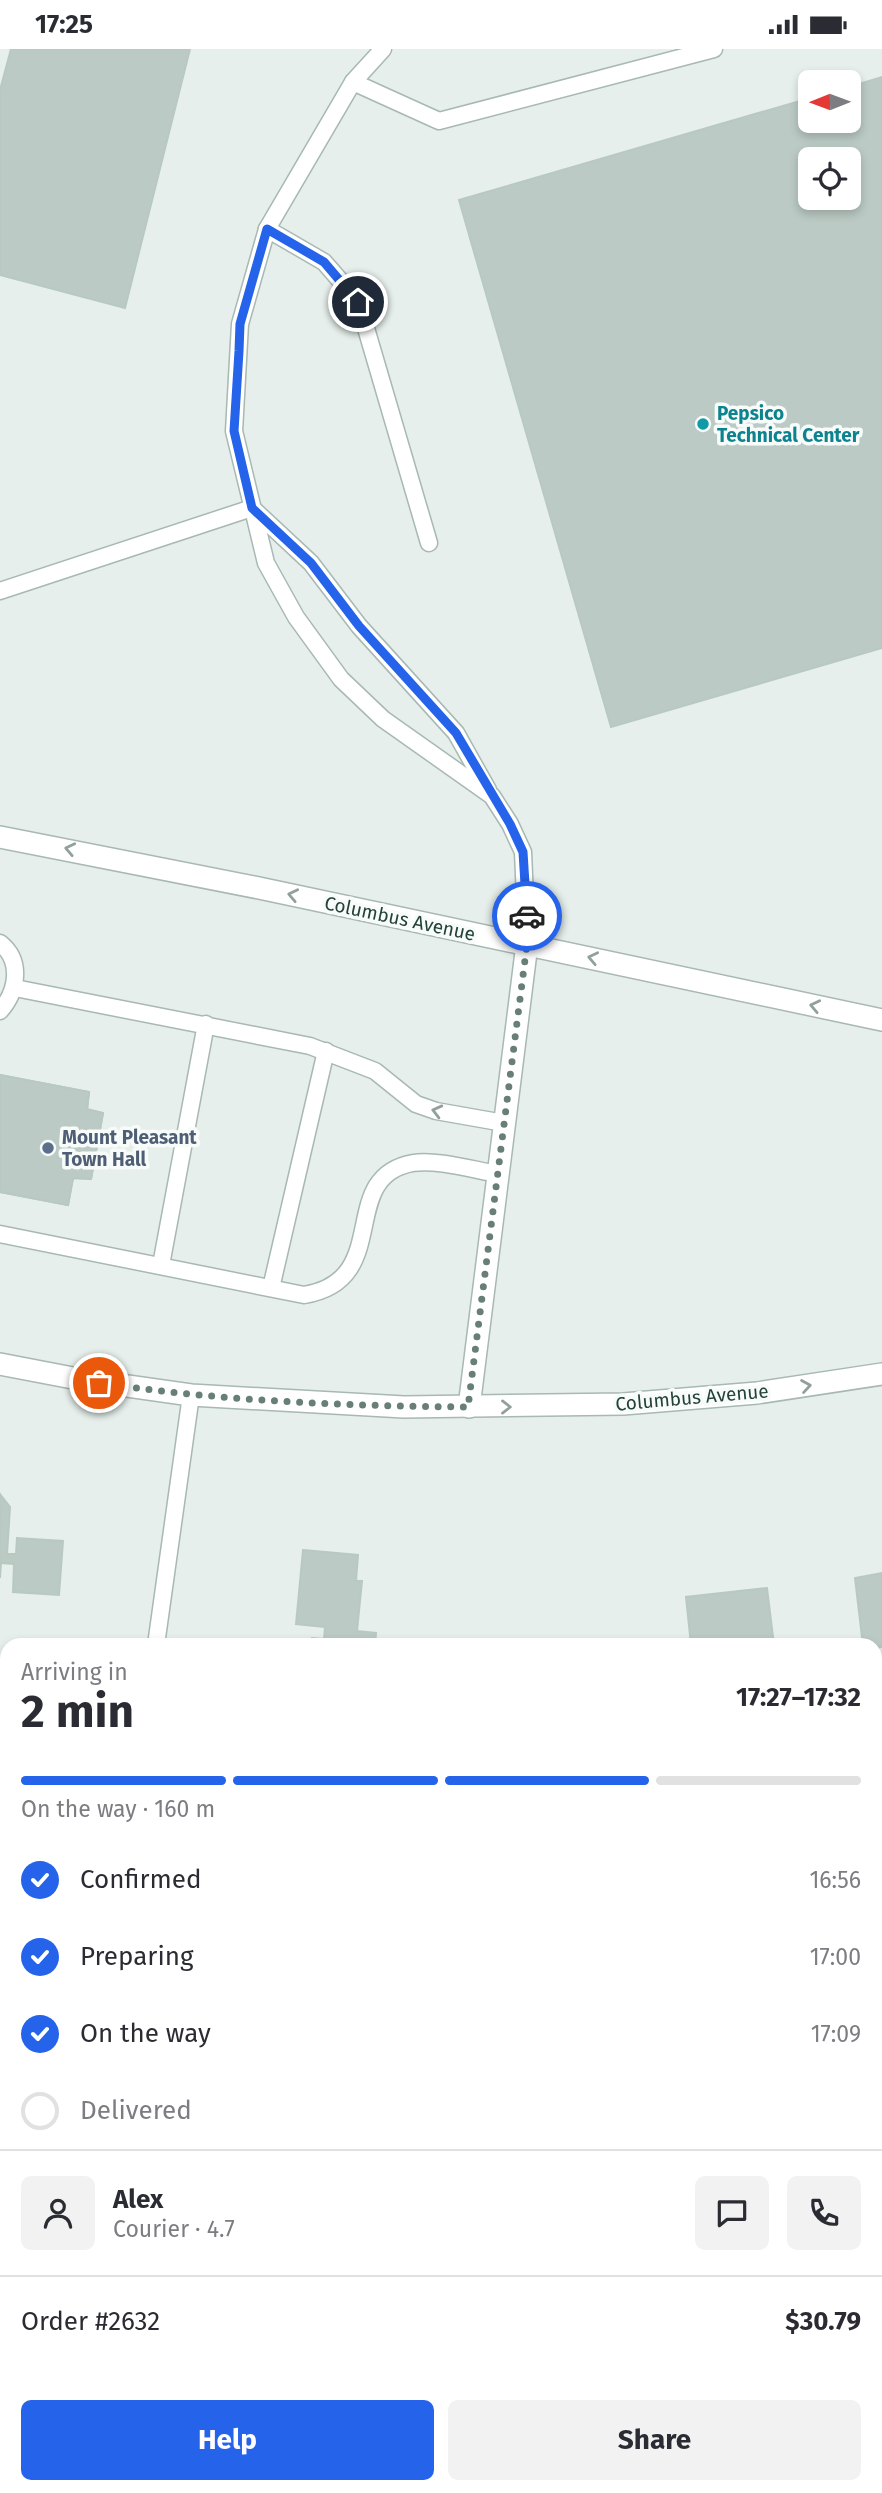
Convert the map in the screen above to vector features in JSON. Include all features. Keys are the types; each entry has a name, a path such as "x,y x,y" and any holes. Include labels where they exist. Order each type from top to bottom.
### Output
{"street":[{"name":"Columbus Avenue","path":"0,837 90,853 882,1020"},
{"path":"468,1407 527,944"},
{"name":"Columbus Avenue","path":"0,1364 78,1379 191,1395 334,1404 468,1407 575,1406 687,1400 766,1392 882,1374"}],"lane":[{"path":"383,49 353,82 267,229 240,324 234,431 266,563 296,617 341,679 383,719 492,796"},
{"path":"353,82 439,121 714,49"},
{"path":"267,229 324,262 358,302 429,543"},
{"path":"0,591 252,508"},
{"path":"252,508 311,563 368,636 456,733 510,824 523,852 527,944"},
{"path":"0,943 12,959 16,973 15,988 0,1011"},
{"path":"15,988 206,1024 326,1051 375,1071 416,1104 436,1111 504,1122"},
{"path":"161,1265 206,1024"},
{"path":"271,1289 326,1051"},
{"path":"0,1234 304,1294 333,1286 349,1271 359,1250 371,1193 381,1177 395,1168 414,1162 498,1174"},
{"path":"157,1638 191,1395"}],"building":[{"path":"11,49 190,49 125,308 0,275 0,90"},
{"name":"Pepsico Technical Center","path":"882,77 882,648 611,727 459,200 798,101 798,133 861,133 861,83"},
{"name":"Mount Pleasant Town Hall","path":"0,1075 89,1092 87,1110 103,1113 91,1179 73,1178 68,1205 0,1192"},
{"name":"Mount Pleasant Town Hall","path":"0,1075 89,1092 87,1109 103,1113 91,1179 73,1178 68,1205 0,1192"},
{"path":"0,1494 10,1507 7,1554 16,1554 17,1538 63,1541 59,1595 13,1592 14,1564 1,1563 0,1578"},
{"path":"303,1550 358,1555 356,1581 362,1581 357,1631 376,1633 376,1638 324,1638 325,1627 296,1624"},
{"path":"882,1573 882,1638 862,1638 855,1578"},
{"path":"767,1588 773,1638 690,1638 686,1597"}],"way so far":[{"path":"99,1383 191,1395 252,1399 468,1407 527,944 527,916"}],"place":[{"name":"Pepsico Technical Center","path":"703,424"},
{"name":"Mount Pleasant Town Hall","path":"48,1148"}],"route":[{"path":"358,302 324,262 267,229 240,324 234,431 252,508 311,563 359,626 456,733 510,824 523,852 527,916"}]}
